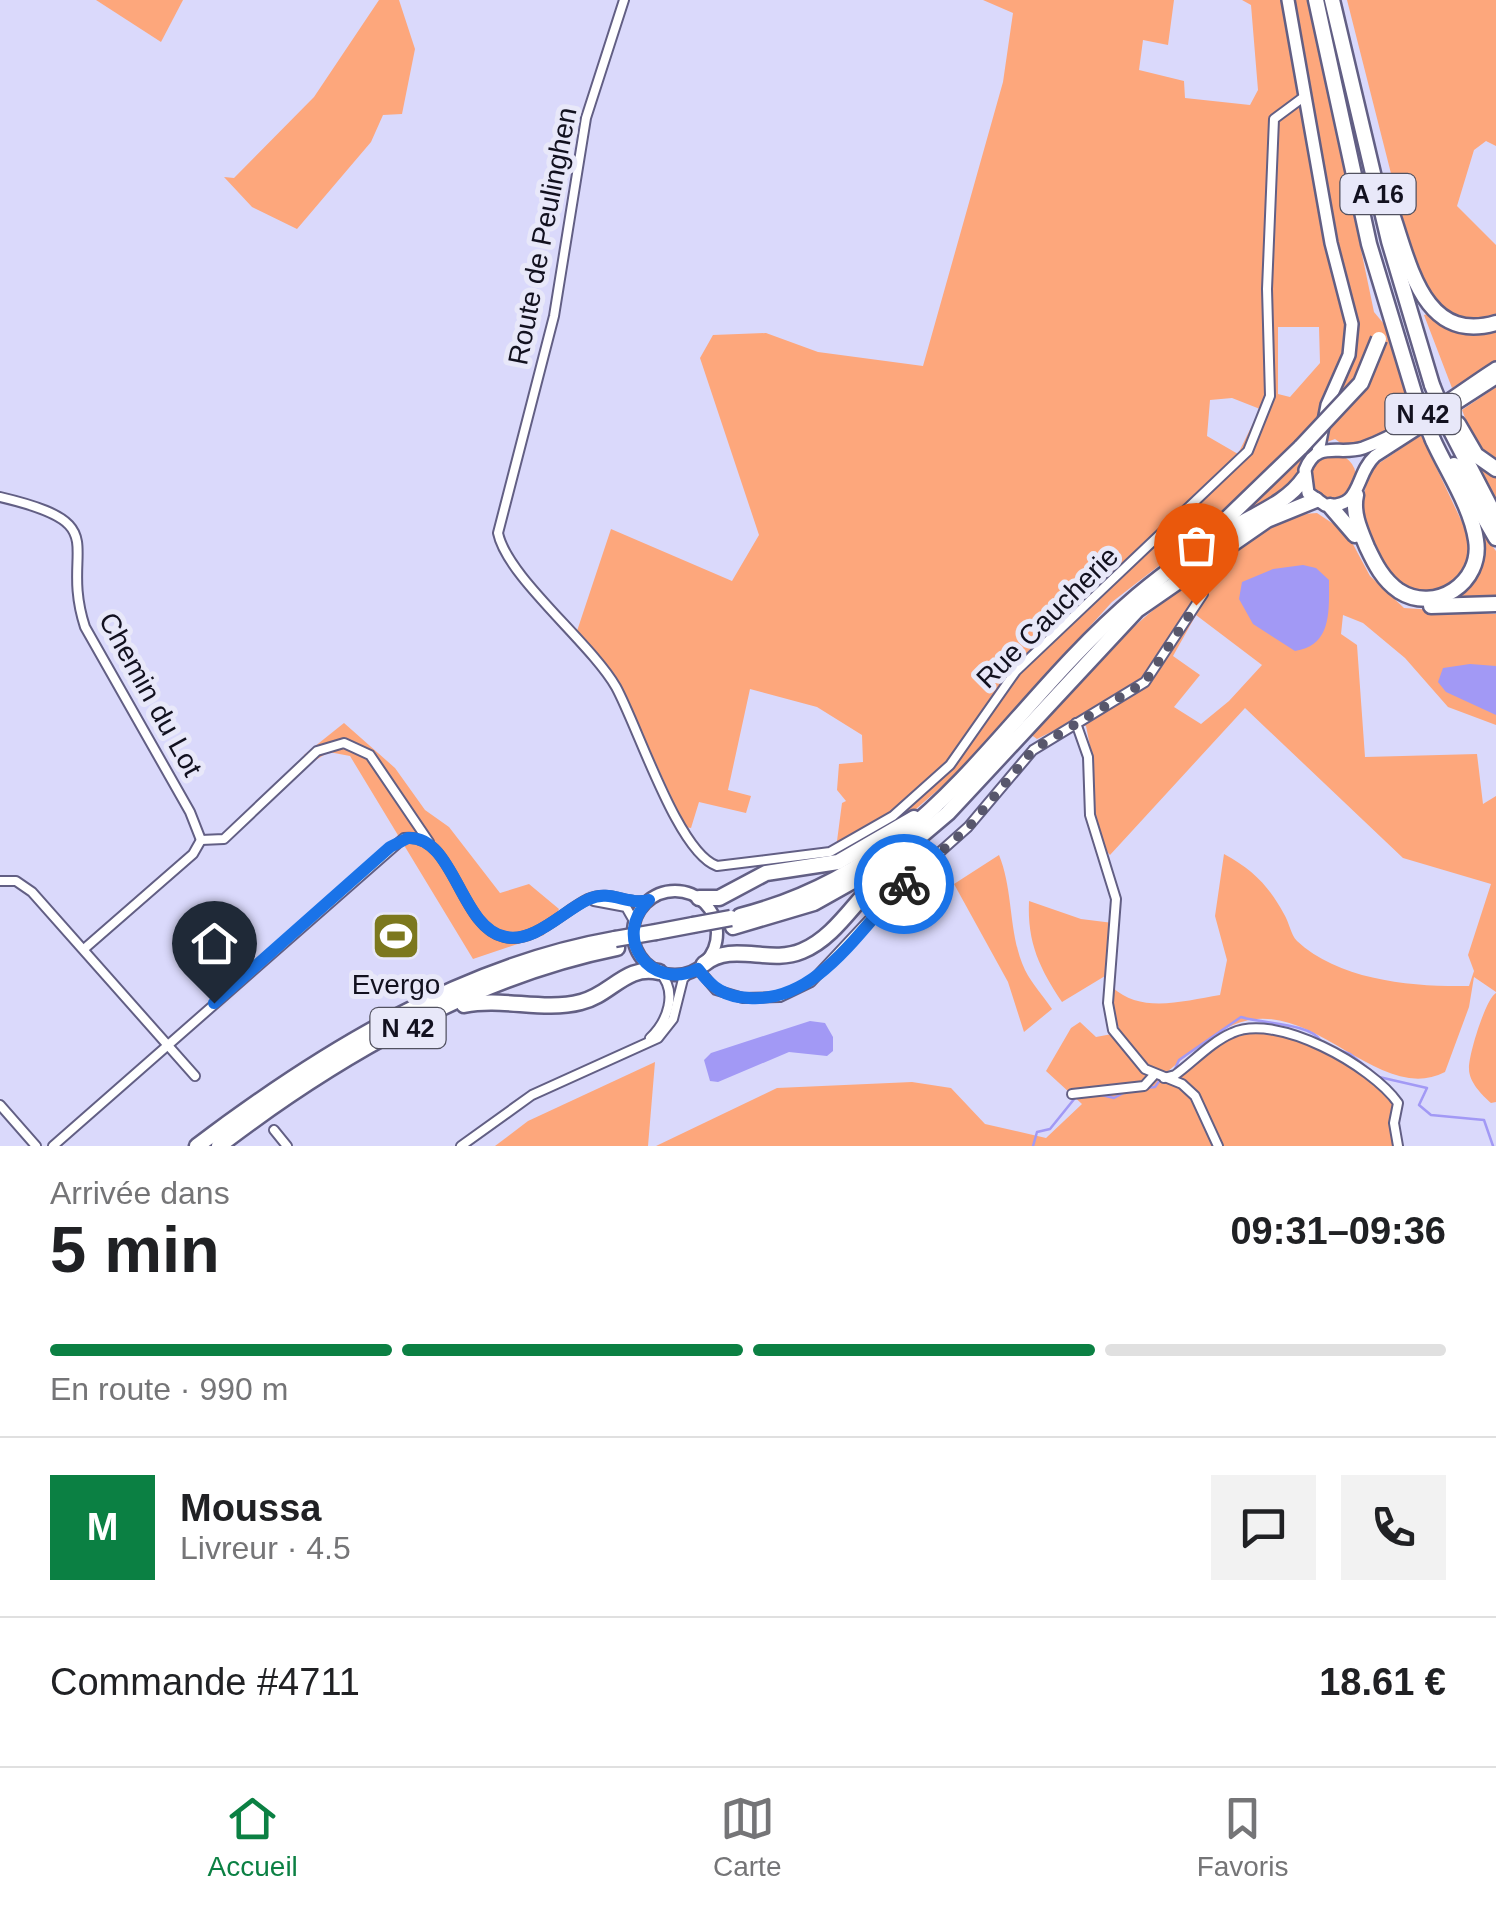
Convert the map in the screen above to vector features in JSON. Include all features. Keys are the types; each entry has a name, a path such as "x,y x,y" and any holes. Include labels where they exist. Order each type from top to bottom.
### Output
{"highway":[{"path":"1180,563 1301,447 1361,383 1380,339 1378,304 1319,0"},
{"name":"A 16","path":"1319,0 1382,258 1427,388 1496,538"},
{"path":"1335,0 1393,218 1427,388"},
{"name":"A 16","path":"1335,0 1427,388"},
{"path":"1360,208 1427,388"},
{"path":"1393,218 1430,308 1458,325 1496,324"},
{"path":"1445,432 1496,470"},
{"path":"1356,495 1360,531 1388,582 1404,594 1422,599 1454,590 1473,568 1476,542 1445,432"},
{"name":"A 16","path":"1445,432 1496,518"},
{"name":"N 42","path":"1019,726 1095,634 1180,563 1287,496 1304,478"},
{"path":"1323,503 1346,519 1374,573 1397,597 1428,606 1496,604"},
{"name":"N 42","path":"198,1146 293,1076 446,994 531,960 732,923 830,884 902,838 1109,635 1153,597 1270,518 1323,503"},
{"path":"699,898 719,898 766,873 819,867 856,853 924,811 1019,726"},
{"path":"697,969 724,953 780,957 815,944 869,888 954,814 1019,726"},
{"name":"N 42","path":"219,1146 307,1082 424,1020 534,971 616,944"},
{"path":"424,1020 474,1003 575,1004 596,997 632,972 659,972"}],"main road":[{"path":"1288,0 1331,244 1352,328 1348,359 1328,405 1318,452 1308,463 1304,478 1323,503 1346,503 1356,495 1362,474 1357,461 1325,426"},
{"name":"N 42","path":"1343,450 1386,437 1496,368"},
{"name":"N 42","path":"1362,474 1375,456 1496,378"},
{"path":"1318,452 1343,450"}],"street":[{"name":"Route de Peulinghen","path":"624,0 586,118 554,316 498,533 508,555 612,680 688,843"},
{"name":"Rue Caucherie","path":"688,843 710,864 730,866 768,857 830,852 880,825 950,765 997,693 1028,660 1242,460 1256,438 1270,401 1267,289 1274,119 1307,95"},
{"name":"Chemin du Lot","path":"0,497 51,510 73,528 80,548 80,605 86,627 190,812 201,840"},
{"path":"697,969 716,990 734,997 771,999 803,987 905,883 968,828 1026,756 1145,682 1202,594"},
{"path":"1076,723 1088,757 1090,815 1116,899 1110,1019 1120,1042 1154,1075 1182,1084 1194,1096 1218,1146"},
{"path":"84,949 193,854 201,840 227,837 314,754 336,744 368,753 480,921 495,934 526,936 580,904 605,895 649,900 674,891 699,898 711,911 717,928 714,949 682,979 674,1014 664,1032 532,1095 460,1146"},
{"path":"52,1146 400,840 410,829 410,818"},
{"path":"400,840 416,838 432,846"},
{"path":"0,881 13,880 29,889 196,1076"},
{"path":"634,921 649,900"},
{"path":"580,904 615,902 630,910 636,952 659,972 668,988 666,1016 651,1037 635,1048"},
{"path":"659,972 697,969"},
{"path":"1164,1078 1174,1075 1230,1034 1246,1028 1304,1038 1362,1069 1392,1096 1398,1103 1394,1123 1398,1146"},
{"path":"1072,1094 1144,1086 1154,1075"},
{"path":"0,1105 36,1146"},
{"path":"274,1130 286,1146"}],"shaded area":[{"path":"96,0 183,0 161,42"},
{"path":"379,0 399,0 415,49 402,114 383,115 371,142 297,229 252,207 224,177 234,178 314,97"},
{"path":"983,0 1174,0 1168,45 1143,40 1139,70 1184,81 1185,98 1250,105 1258,90 1251,5 1242,0 1309,0 1374,312 1384,324 1414,414 1378,436 1346,447 1335,439 1316,448 1300,475 1283,493 1239,516 1231,510 1112,602 954,776 909,815 854,849 837,841 842,803 846,801 837,790 839,764 863,762 862,735 817,707 750,689 728,790 751,796 746,813 699,802 691,828 685,827 622,689 577,631 611,529 732,581 759,535 700,358 713,335 766,333 818,352 923,366 1003,82 1013,13","holes":["1278,327 1319,327 1320,363 1290,397 1278,394","1232,398 1260,409 1238,454 1207,436 1210,400"]},
{"path":"1347,0 1496,0 1496,146 1486,141 1474,150 1457,206 1496,245 1496,361 1452,388 1424,315 1440,310 1425,289 1400,209"},
{"path":"1496,387 1496,500 1473,459 1476,446 1462,410"},
{"path":"1421,435 1469,537 1482,533 1496,551 1496,601 1456,598 1446,589 1424,593 1405,588 1390,574 1375,550 1361,510 1369,470"},
{"path":"1333,454 1349,461 1356,477 1349,493 1333,500 1317,493 1310,477 1317,461"},
{"path":"1317,513 1347,533 1370,576 1404,608 1496,614 1496,725 1448,707 1405,658 1363,623 1343,615 1341,634 1357,645 1365,757 1477,754 1483,804 1496,796 1496,992 1474,977 1469,1007 1445,1072 1420,1079 1394,1075 1289,1023 1261,1019 1223,1030 1163,1075 1140,1058 1124,1038 1115,1015 1112,987 1149,1003 1220,995 1227,960 1215,916 1224,854 1266,887 1297,941 1334,965 1379,979 1448,986 1469,986 1474,971 1468,955 1491,884 1403,858 1245,708 1110,855 1103,847 1089,787 1092,756 1086,726 1071,722 1037,739 1030,734 1105,654 1187,583 1281,523","holes":["1196,615 1262,665 1201,724 1174,707 1200,675 1173,656"]},
{"path":"1303,565 1316,568 1329,580 1328,615 1316,642 1295,651 1253,624 1239,599 1242,582 1273,569"},
{"path":"1496,666 1496,715 1446,692 1438,682 1443,668"},
{"path":"344,723 395,768 425,810 449,827 500,893 529,884 559,909 544,935 473,959 350,756 329,752 314,761 304,755"},
{"path":"999,855 1020,956 1052,1009 1024,1032 1008,982 954,884"},
{"path":"1029,901 1081,919 1113,923 1105,976 1062,1002 1036,955"},
{"path":"1496,993 1496,1102 1491,1103 1474,1083 1469,1069 1478,1028"},
{"path":"810,1021 825,1023 833,1037 833,1051 827,1056 789,1052 718,1082 710,1081 704,1060 711,1053"},
{"path":"1080,1022 1096,1037 1112,1034 1140,1068 1164,1084 1228,1038 1248,1032 1294,1039 1343,1062 1398,1103 1398,1146 656,1146 777,1088 912,1082 951,1088 985,1124 1046,1138 1082,1104 1046,1071 1071,1028"},
{"path":"655,1062 648,1146 495,1146 528,1121"}],"waterway":[{"path":"1174,1071 1179,1060 1241,1017 1297,1027 1321,1041"},
{"path":"1336,1049 1350,1054 1379,1077 1427,1088 1419,1105 1431,1115 1484,1120 1493,1146"},
{"path":"1145,1088 1155,1087 1160,1080"},
{"path":"1102,1095 1114,1098 1127,1091"},
{"path":"1033,1146 1037,1132 1050,1129 1075,1098"}],"way so far":[{"path":"904,884 968,828 1033,750 1145,682 1161,664 1196,605"}],"place":[{"name":"Evergo","path":"396,936"}],"route":[{"path":"214,1003 390,847 408,838 419,838 432,846 480,921 495,934 508,938 526,936 599,896 649,900 638,913 632,930 635,948 644,962 672,976 698,969 716,990 743,998 780,997 811,982 904,884"}]}
